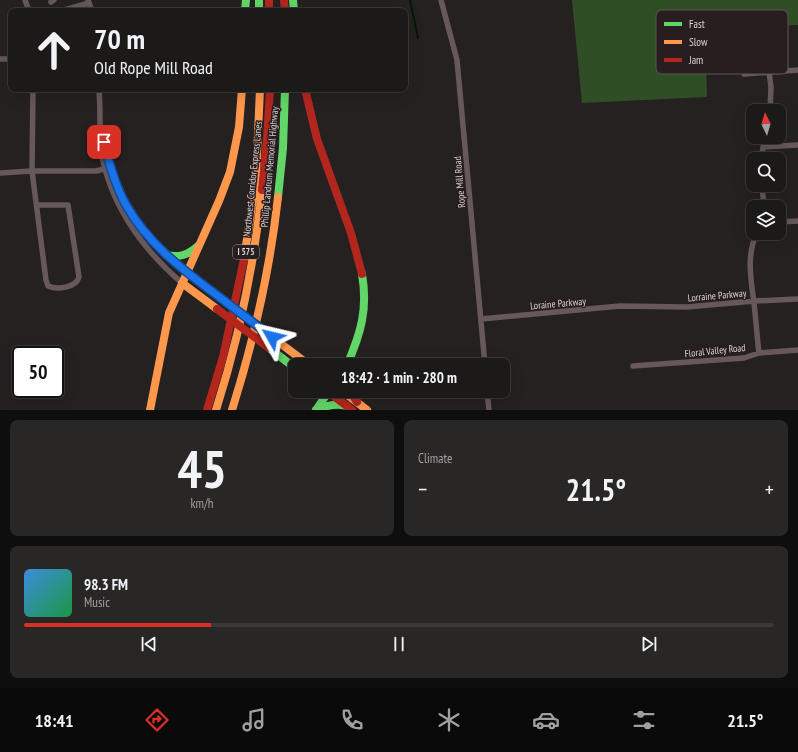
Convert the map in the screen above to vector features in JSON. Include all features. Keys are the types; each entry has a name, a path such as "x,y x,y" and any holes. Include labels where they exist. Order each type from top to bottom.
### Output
{"main road":[{"path":"150,410 169,313 219,201 230,172 239,127 242,92"},
{"name":"Phillip Landrum Memorial Highway","path":"207,410 226,344 243,268 256,170 260,92"},
{"name":"Northwest Corridor Express Lanes","path":"216,410 237,338 254,255 265,172 270,92"},
{"name":"Phillip Landrum Memorial Highway","path":"232,410 252,342 271,251 282,157 286,92"},
{"path":"306,92 319,144 358,254 364,278 365,295 363,322 357,344 350,358"},
{"path":"166,255 183,256 189,254 199,244"},
{"path":"187,273 300,358"},
{"path":"182,282 288,363"},
{"path":"316,410 324,398"},
{"path":"337,398 349,408"},
{"path":"352,398 367,410"},
{"path":"354,398 357,402"},
{"path":"316,410 332,404 341,404 349,408"}],"street":[{"name":"Rope Mill Road","path":"441,0 456,60 484,358"},
{"path":"70,8 88,2"},
{"path":"788,71 798,70"},
{"path":"769,74 771,87 770,104"},
{"path":"33,92 32,171 48,286 57,288 73,285 79,277 68,206 37,205"},
{"path":"99,92 101,127 100,142 121,209 138,237 159,262 182,282"},
{"path":"762,152 764,144"},
{"path":"763,147 798,145"},
{"path":"0,173 32,171 96,171 108,168"},
{"path":"108,168 133,216 166,255 187,273"},
{"path":"786,222 798,221"},
{"path":"754,240 751,256 751,282 759,353"},
{"name":"Lorraine Parkway","path":"637,306 688,307 798,299"},
{"name":"Loraine Parkway","path":"481,319 620,306 637,306"},
{"name":"Floral Valley Road","path":"633,366 744,358 759,353 798,350"},
{"path":"488,398 489,410"}],"green space":[{"path":"572,0 798,0 798,25 788,25 788,10 656,10 656,74 706,74 707,97 582,103"}],"waterway":[{"path":"410,0 418,38"}],"traffic: fast":[{"path":"245,8 246,0"},
{"path":"259,0 259,8"},
{"path":"293,0 294,8"},
{"path":"278,197 283,148 285,92"},
{"path":"166,255 183,255 191,252 198,246"},
{"path":"350,358 356,342 364,310 364,287 362,274"},
{"path":"269,348 288,363"},
{"path":"316,410 324,398"},
{"path":"316,410 332,405 347,406"}],"traffic: slow":[{"path":"150,410 169,313 219,201 230,172 239,127 242,92"},
{"path":"244,259 256,178 260,92"},
{"path":"216,410 232,356 245,301 255,246 262,190"},
{"path":"232,410 254,331 266,278 278,197"},
{"path":"187,273 219,297"},
{"path":"182,283 217,309"},
{"path":"219,297 272,337"},
{"path":"272,337 300,358"},
{"path":"351,398 367,410"}],"traffic: jam":[{"path":"269,0 269,8"},
{"path":"284,0 285,8"},
{"path":"262,190 270,92"},
{"path":"306,92 317,139 351,233 362,274"},
{"path":"207,410 223,357 244,259"},
{"path":"217,309 269,348"},
{"path":"336,398 352,410"},
{"path":"354,398 357,402"}],"route":[{"path":"104,142 115,182 120,193 133,216 151,239 187,273 272,337"}]}
